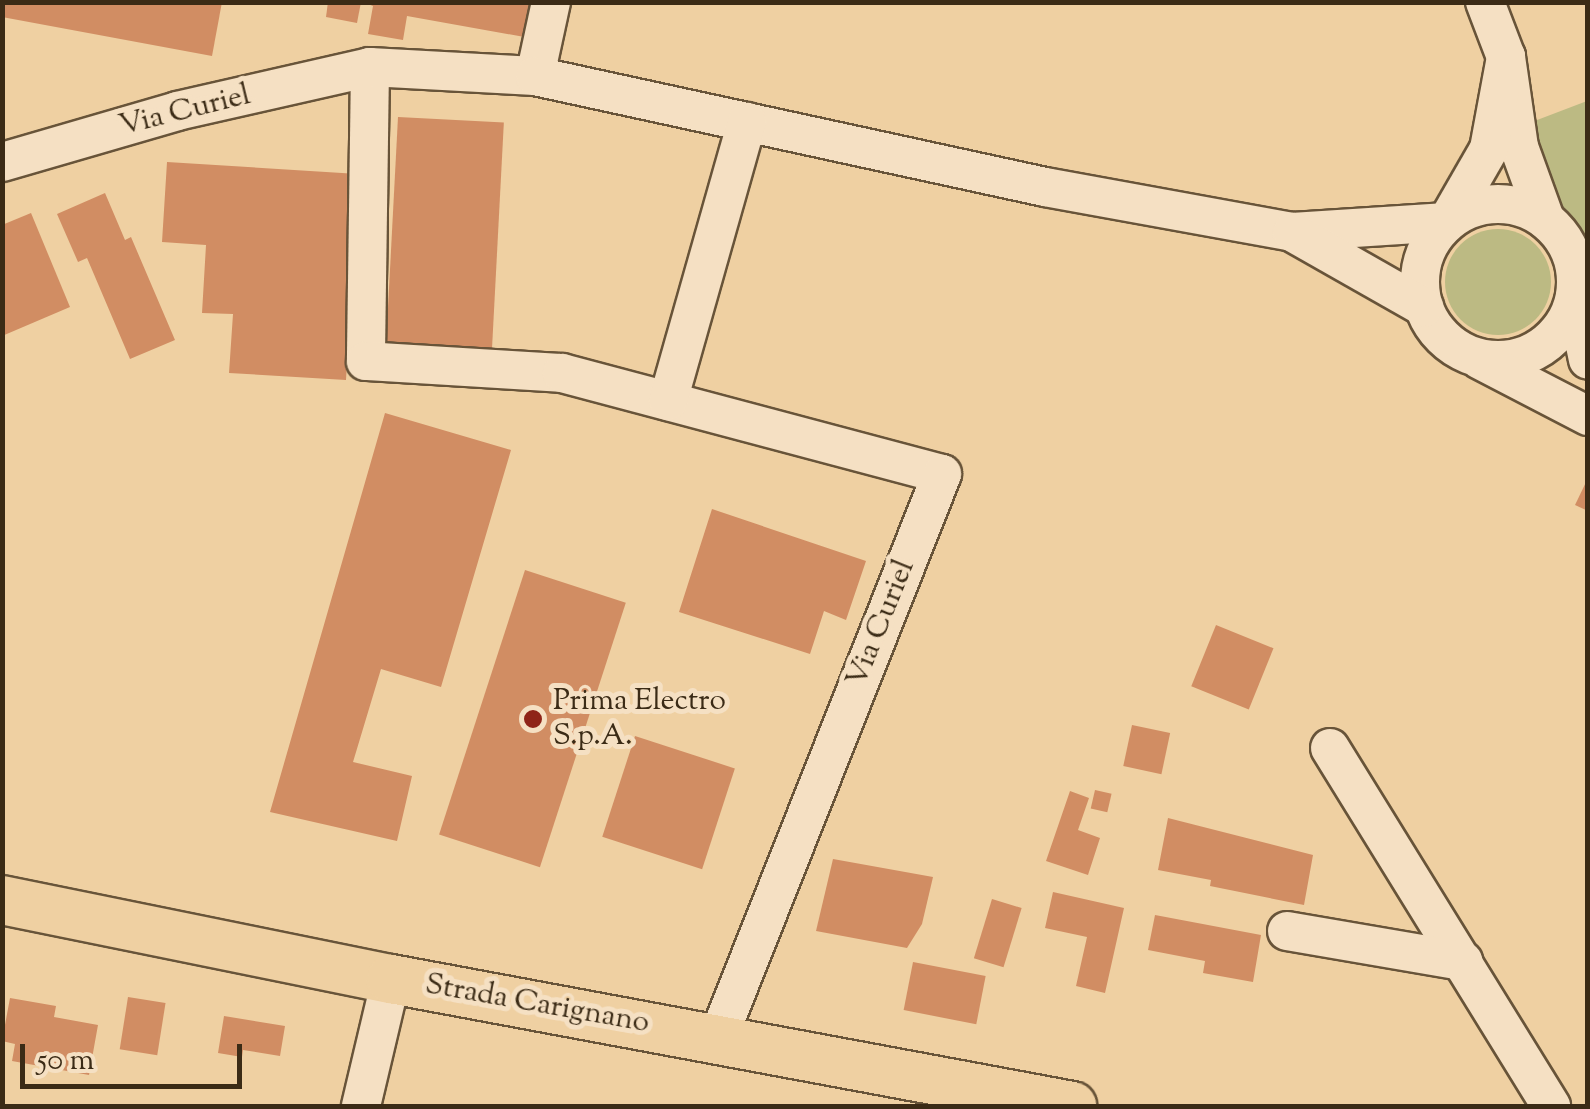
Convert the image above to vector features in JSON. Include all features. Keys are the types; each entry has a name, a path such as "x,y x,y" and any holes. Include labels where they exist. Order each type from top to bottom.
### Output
{"main road":[{"name":"Strada Carignano","path":"2,900 391,979 1072,1106"}],"street":[{"path":"534,76 552,2"},
{"path":"1485,2 1506,58 1519,147 1545,219"},
{"path":"1506,58 1489,149 1447,222 1428,246 1419,276 1424,307 1442,338 1588,416"},
{"name":"Via Curiel","path":"370,67 366,360 562,373 942,474 718,1038"},
{"name":"Via Curiel","path":"2,162 177,111 370,67 534,76 1044,186 1292,232 1447,222"},
{"path":"668,401 747,122"},
{"path":"1447,222 1470,208 1496,203 1522,207 1545,219 1564,240 1575,268 1575,297 1588,360"},
{"name":"Via Curiel","path":"1292,232 1424,307"},
{"path":"1473,356 1499,360 1525,355 1548,342 1565,322 1575,297"},
{"path":"1330,748 1551,1106"},
{"path":"1287,931 1463,962"},
{"path":"361,1106 391,979"}],"shaded area":[{"path":"1587,101 1587,354 1516,128"},
{"path":"1498,229 1518,233 1536,244 1547,262 1551,282 1547,302 1536,320 1518,331 1498,335 1478,331 1460,320 1449,302 1445,282 1449,262 1460,244 1478,233"}],"building":[{"path":"2,2 222,2 212,56 2,17"},
{"path":"328,2 361,2 357,23 326,17"},
{"path":"363,2 548,2 541,40 407,16 403,40 368,34 373,6"},
{"path":"398,117 504,123 492,351 386,346"},
{"path":"167,162 358,174 346,380 229,373 233,314 202,313 206,245 162,242"},
{"path":"105,193 125,240 131,237 175,340 130,359 87,258 78,262 57,214"},
{"path":"31,213 70,307 2,336 2,225"},
{"path":"385,413 511,450 441,687 381,669 353,762 412,776 397,841 270,812"},
{"path":"1588,478 1588,511 1575,505"},
{"path":"712,509 866,561 846,620 824,611 810,654 679,612"},
{"name":"Prima Electro S.p.A.","path":"525,570 626,603 540,867 439,834"},
{"path":"1216,625 1273,648 1249,709 1191,686"},
{"path":"1132,725 1170,733 1161,774 1123,766"},
{"path":"635,736 735,768 702,869 602,837"},
{"path":"1095,790 1112,794 1107,812 1091,809"},
{"path":"1070,791 1089,798 1078,830 1100,838 1088,875 1046,861"},
{"path":"1168,818 1313,855 1304,905 1210,886 1211,880 1158,870"},
{"path":"833,859 933,877 922,924 907,948 816,931"},
{"path":"1053,892 1124,908 1105,993 1076,986 1087,937 1045,928"},
{"path":"992,899 1022,908 1004,967 974,958"},
{"path":"1155,915 1261,935 1253,982 1203,973 1205,961 1148,950"},
{"path":"913,962 986,976 976,1024 904,1010"},
{"path":"128,997 166,1003 157,1055 120,1049"},
{"path":"10,998 56,1006 54,1017 98,1025 89,1075 12,1061 15,1044 2,1041"},
{"path":"224,1016 285,1026 280,1056 243,1050 242,1057 218,1053"}],"place":[{"name":"Prima Electro S.p.A.","path":"533,719"}]}
